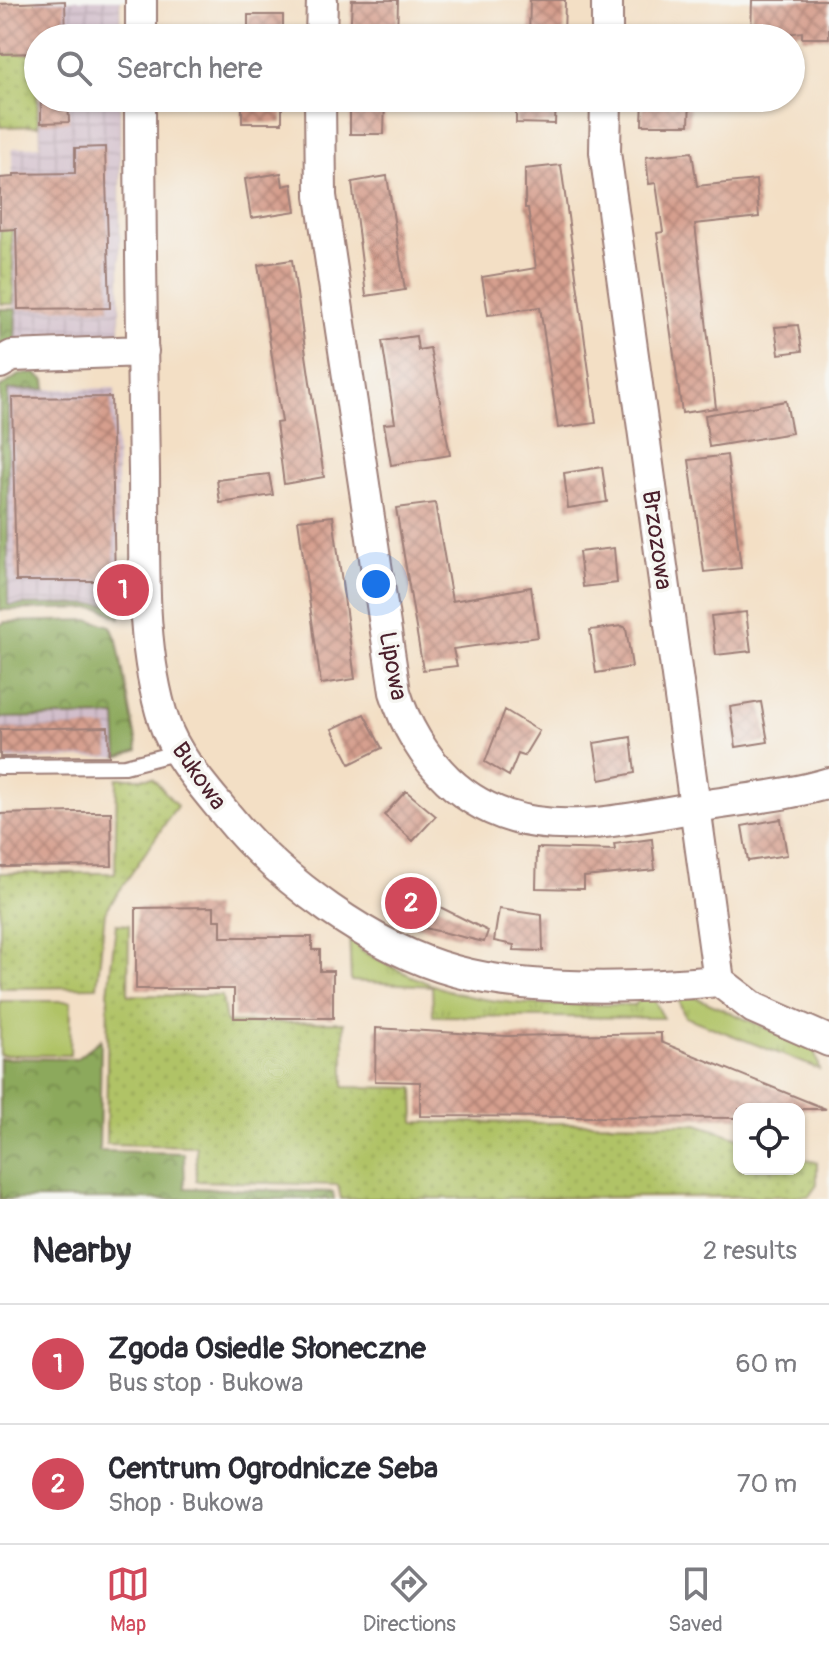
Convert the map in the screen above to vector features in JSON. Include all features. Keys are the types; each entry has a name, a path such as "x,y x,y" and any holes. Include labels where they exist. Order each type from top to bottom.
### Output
{"street":[{"path":"141,0 141,24"},
{"path":"321,24 322,0"},
{"path":"607,0 607,24"},
{"name":"Bukowa","path":"140,112 151,654 165,723 180,752 244,836 280,873 420,960 479,977 519,982 686,984 719,981"},
{"name":"Lipowa","path":"320,112 321,196 400,710 435,767 471,800 506,817 535,824 565,825 694,807 829,783"},
{"name":"Brzozowa","path":"606,112 605,152 719,981"},
{"path":"0,363 12,356 143,351"},
{"path":"719,981 754,1008 829,1041"}],"lane":[{"path":"0,767 125,766 180,752"}],"shaded area":[{"path":"36,0 120,0 120,24 37,24"},
{"path":"39,112 120,112 120,339 15,346 12,148 40,146"},
{"path":"115,388 120,604 8,605 8,390"},
{"path":"117,716 118,757 0,760 0,718"}],"green space":[{"path":"24,53 24,112 38,112 38,126 0,127 0,54"},
{"path":"12,229 14,304 0,304 0,230"},
{"path":"0,309 16,309 15,346 0,348"},
{"path":"35,373 45,380 46,389 8,390 8,605 120,604 120,618 101,608 0,610 0,388 19,375"},
{"path":"91,620 111,626 117,640 138,750 118,757 116,716 0,718 0,625 5,622"},
{"path":"117,778 153,778 177,806 105,912 97,987 0,988 0,873 115,873"},
{"path":"116,924 129,925 128,995 222,996 226,1023 344,1022 344,1087 414,1088 415,1122 697,1124 733,1136 733,1175 805,1175 805,1160 817,1162 817,1185 809,1196 341,1199 338,1185 196,1181 196,1146 106,1144 108,993"},
{"path":"349,931 360,937 360,950 440,988 468,996 530,1004 634,1005 643,994 652,994 663,1018 433,1016 432,986 351,981"},
{"path":"676,995 697,998 810,1047 815,1052 819,1069 685,1017"},
{"path":"0,1001 71,1001 70,1055 0,1055"},
{"path":"101,1039 99,1151 184,1153 185,1188 333,1192 334,1199 0,1199 0,1058 76,1059"}],"building":[{"path":"352,0 398,0 397,24 351,24"},
{"path":"530,0 565,0 564,24 529,24"},
{"path":"752,0 829,0 829,38 805,38 805,24 751,24"},
{"path":"65,1 66,24 24,24 24,53 0,54 0,4"},
{"path":"248,15 283,15 283,24 248,24"},
{"path":"41,112 69,112 69,122 41,123"},
{"path":"242,112 282,112 282,123 242,123"},
{"path":"350,112 385,112 384,134 350,134"},
{"path":"516,112 555,112 555,124 516,123"},
{"path":"642,112 689,112 689,125 642,125"},
{"path":"105,147 110,308 18,309 16,229 0,230 0,178 14,177 14,174 75,173 75,148"},
{"path":"692,152 697,186 756,180 759,217 695,224 716,408 682,413 657,233 663,232 656,183 649,184 646,157"},
{"path":"561,165 596,423 558,428 540,307 488,315 482,277 536,268 528,208 525,208 525,169"},
{"path":"281,173 283,186 292,184 296,211 251,218 245,179"},
{"path":"387,176 405,290 366,296 352,182"},
{"path":"292,260 324,477 284,484 276,423 282,422 258,265"},
{"path":"798,325 802,351 779,354 775,327"},
{"path":"416,336 418,350 430,348 450,455 391,465 384,424 395,423 382,341"},
{"path":"111,397 115,581 16,581 12,398"},
{"path":"786,401 792,433 709,447 705,415"},
{"path":"727,455 741,568 704,572 689,460"},
{"path":"602,467 607,502 568,508 564,473"},
{"path":"269,474 273,495 220,503 217,480"},
{"path":"435,503 452,601 531,587 538,637 453,649 457,666 423,670 396,508"},
{"path":"333,516 355,679 321,684 298,520"},
{"path":"614,548 617,583 583,587 579,552"},
{"path":"746,612 751,651 716,655 711,616"},
{"path":"626,628 632,667 596,673 590,630"},
{"path":"761,702 768,742 736,747 730,707"},
{"path":"505,710 539,731 524,756 518,754 509,776 485,762"},
{"path":"364,714 382,748 350,764 332,729"},
{"path":"108,727 109,756 0,757 0,729"},
{"path":"631,737 635,773 600,780 594,743"},
{"path":"406,791 436,816 413,841 384,815"},
{"path":"111,812 112,866 0,867 0,814"},
{"path":"781,819 787,855 748,861 742,826"},
{"path":"652,839 655,870 584,877 584,889 536,888 537,848 615,850 614,844"},
{"path":"402,888 488,931 484,942 404,923 393,910"},
{"path":"214,907 214,920 221,920 221,937 312,937 312,950 320,950 320,971 333,971 333,1018 234,1018 234,989 136,989 136,908"},
{"path":"499,909 542,915 543,951 513,950 514,945 494,941"},
{"path":"376,1028 507,1036 661,1033 661,1042 826,1109 805,1109 805,1103 733,1103 733,1118 420,1116 420,1082 375,1081"}],"place":[{"name":"Zgoda Osiedle Słoneczne","path":"123,590"},
{"name":"Centrum Ogrodnicze Seba","path":"411,903"}]}
